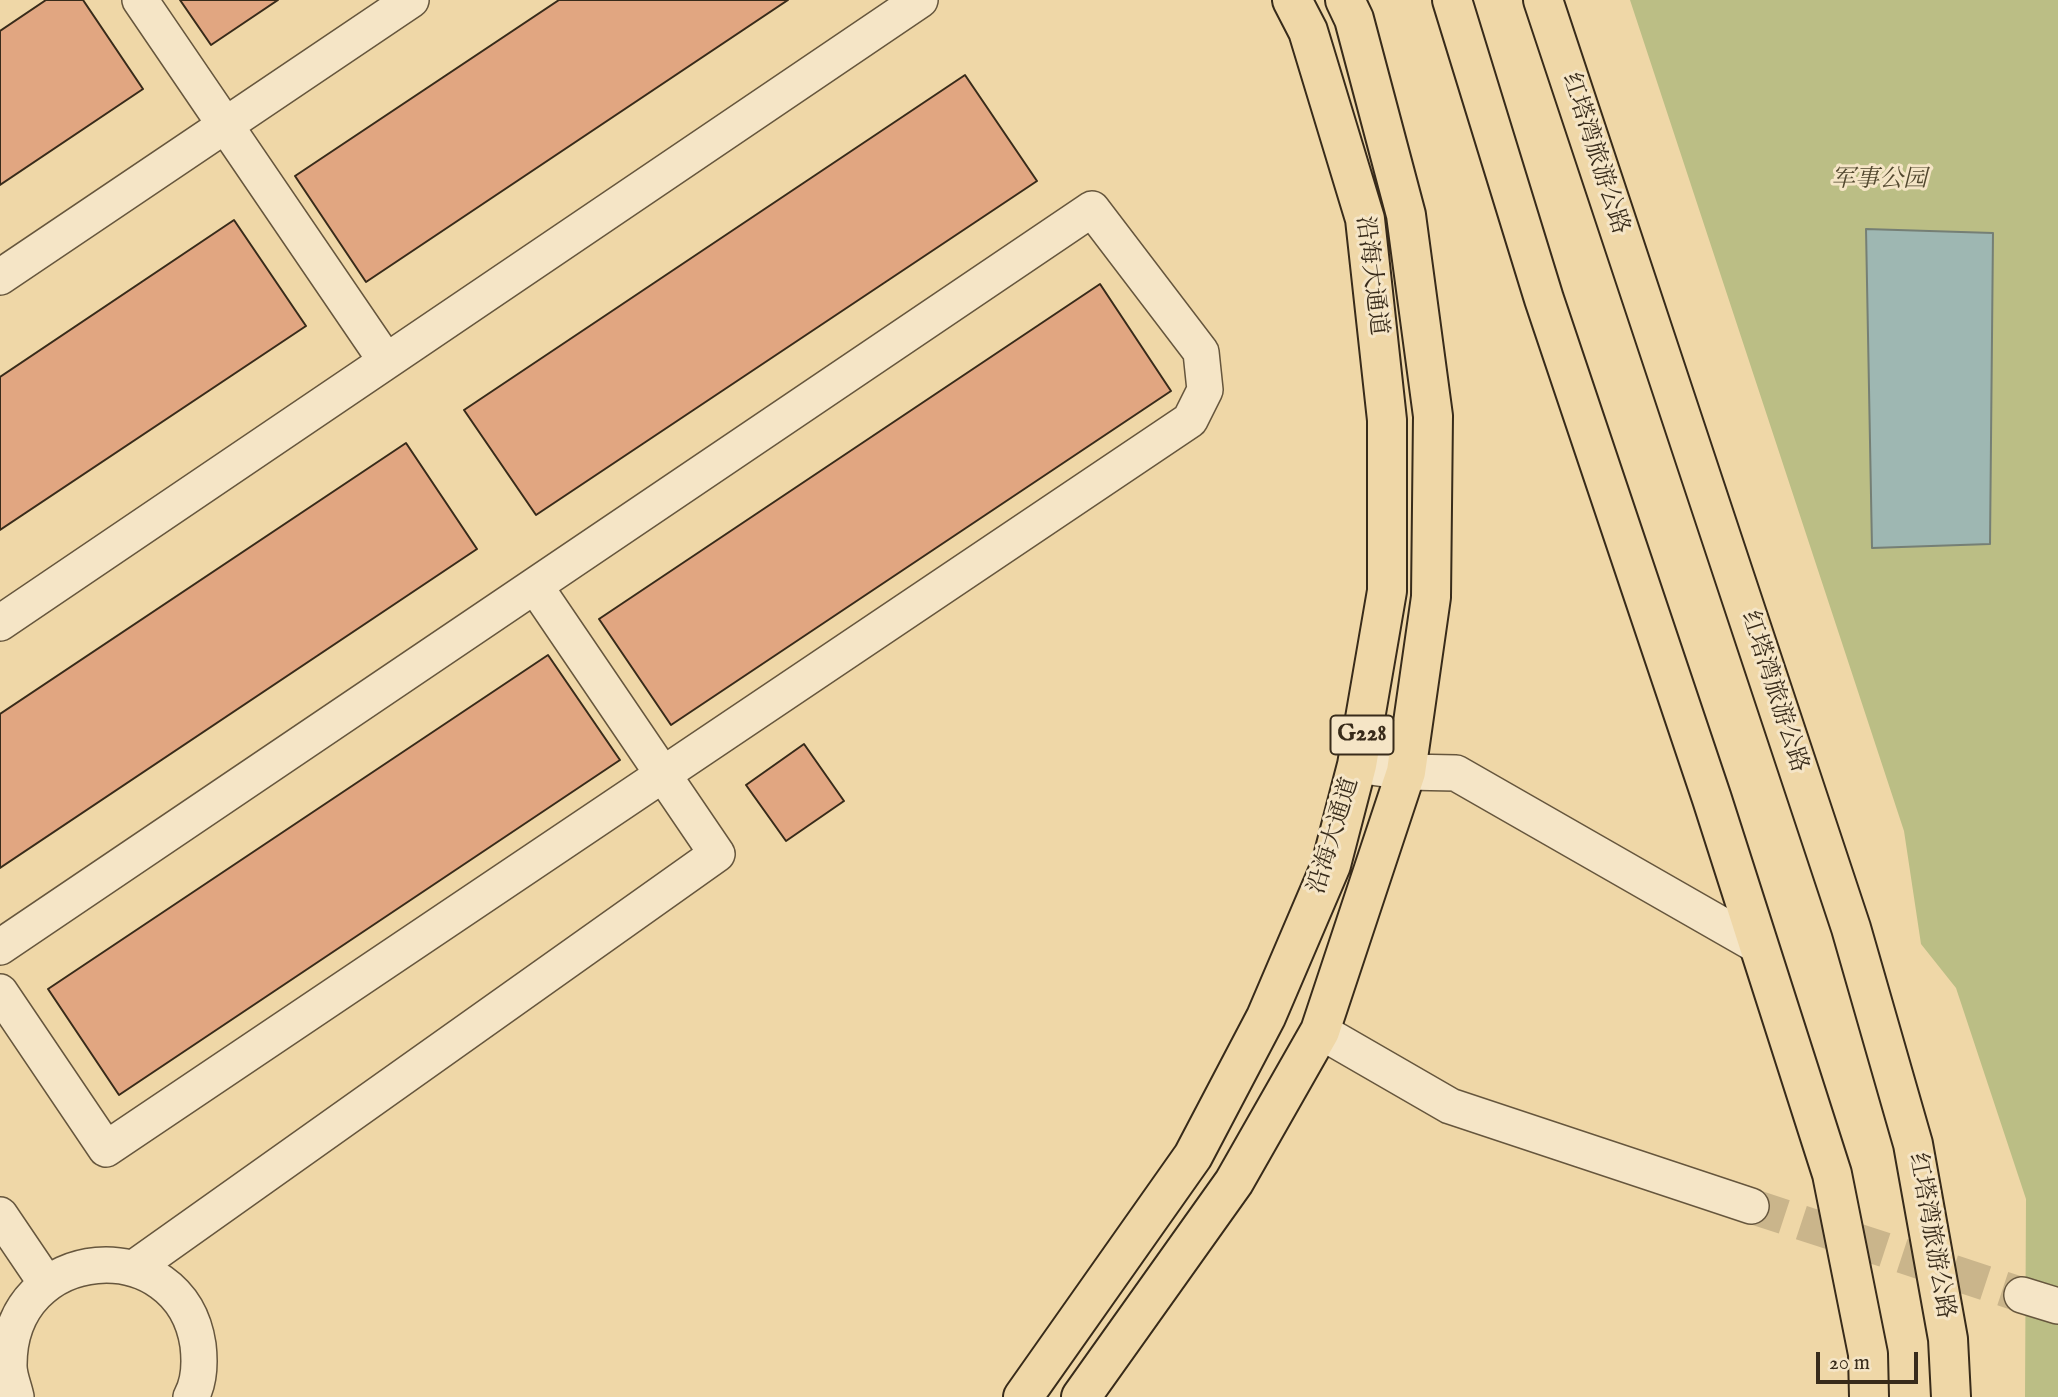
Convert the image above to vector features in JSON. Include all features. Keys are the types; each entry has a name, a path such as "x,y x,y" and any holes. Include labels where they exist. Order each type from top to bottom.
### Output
{"main road":[{"name":"沿海大通道","path":"1023,1397 1193,1156 1248,1052 1266,1017 1331,865 1357,765 1387,591 1387,420 1365,219 1308,31 1292,0"},
{"name":"沿海大通道","path":"1082,1397 1234,1182 1320,1031 1406,772 1432,597 1433,416 1406,215 1354,19 1345,0"},
{"path":"1452,0 1544,299 1760,947 1832,1174 1868,1354 1869,1397"},
{"name":"红塔湾旅游公路","path":"1544,0 1851,928 1913,1144 1948,1339 1951,1397"}],"street":[{"path":"140,0 386,361"},
{"path":"0,276 411,0"},
{"path":"0,623 920,0"},
{"path":"0,947 1092,209 1201,352 1205,390 1190,420 106,1149 0,992"},
{"path":"134,1268 717,854 535,586"},
{"path":"1357,765 1406,772 1456,772 1760,947"},
{"path":"1320,1031 1450,1106 1751,1206"},
{"path":"0,1216 46,1283"},
{"path":"16,1397 6,1339 24,1307 46,1283 73,1269 103,1264 134,1268 161,1282 182,1304 196,1331 200,1362 191,1397"},
{"path":"2022,1295 2058,1306"}],"green space":[{"name":"军事公园","path":"1630,0 2058,0 2058,1397 2025,1397 2026,1199 1956,988 1921,944 1904,831"}],"water":[{"path":"1866,229 1993,233 1990,544 1872,548"}],"building":[{"path":"46,0 83,0 143,89 0,185 0,31"},
{"path":"180,0 278,0 211,45"},
{"path":"559,0 788,0 366,282 295,176"},
{"path":"965,75 1037,181 536,515 464,410"},
{"path":"234,220 306,326 0,530 0,377"},
{"path":"1100,284 1171,391 671,725 599,619"},
{"path":"406,443 477,549 0,868 0,714"},
{"path":"548,655 620,760 119,1095 48,989"},
{"path":"804,744 844,801 786,841 746,785"}],"tunnel":[{"path":"1751,1206 2022,1295"}]}
